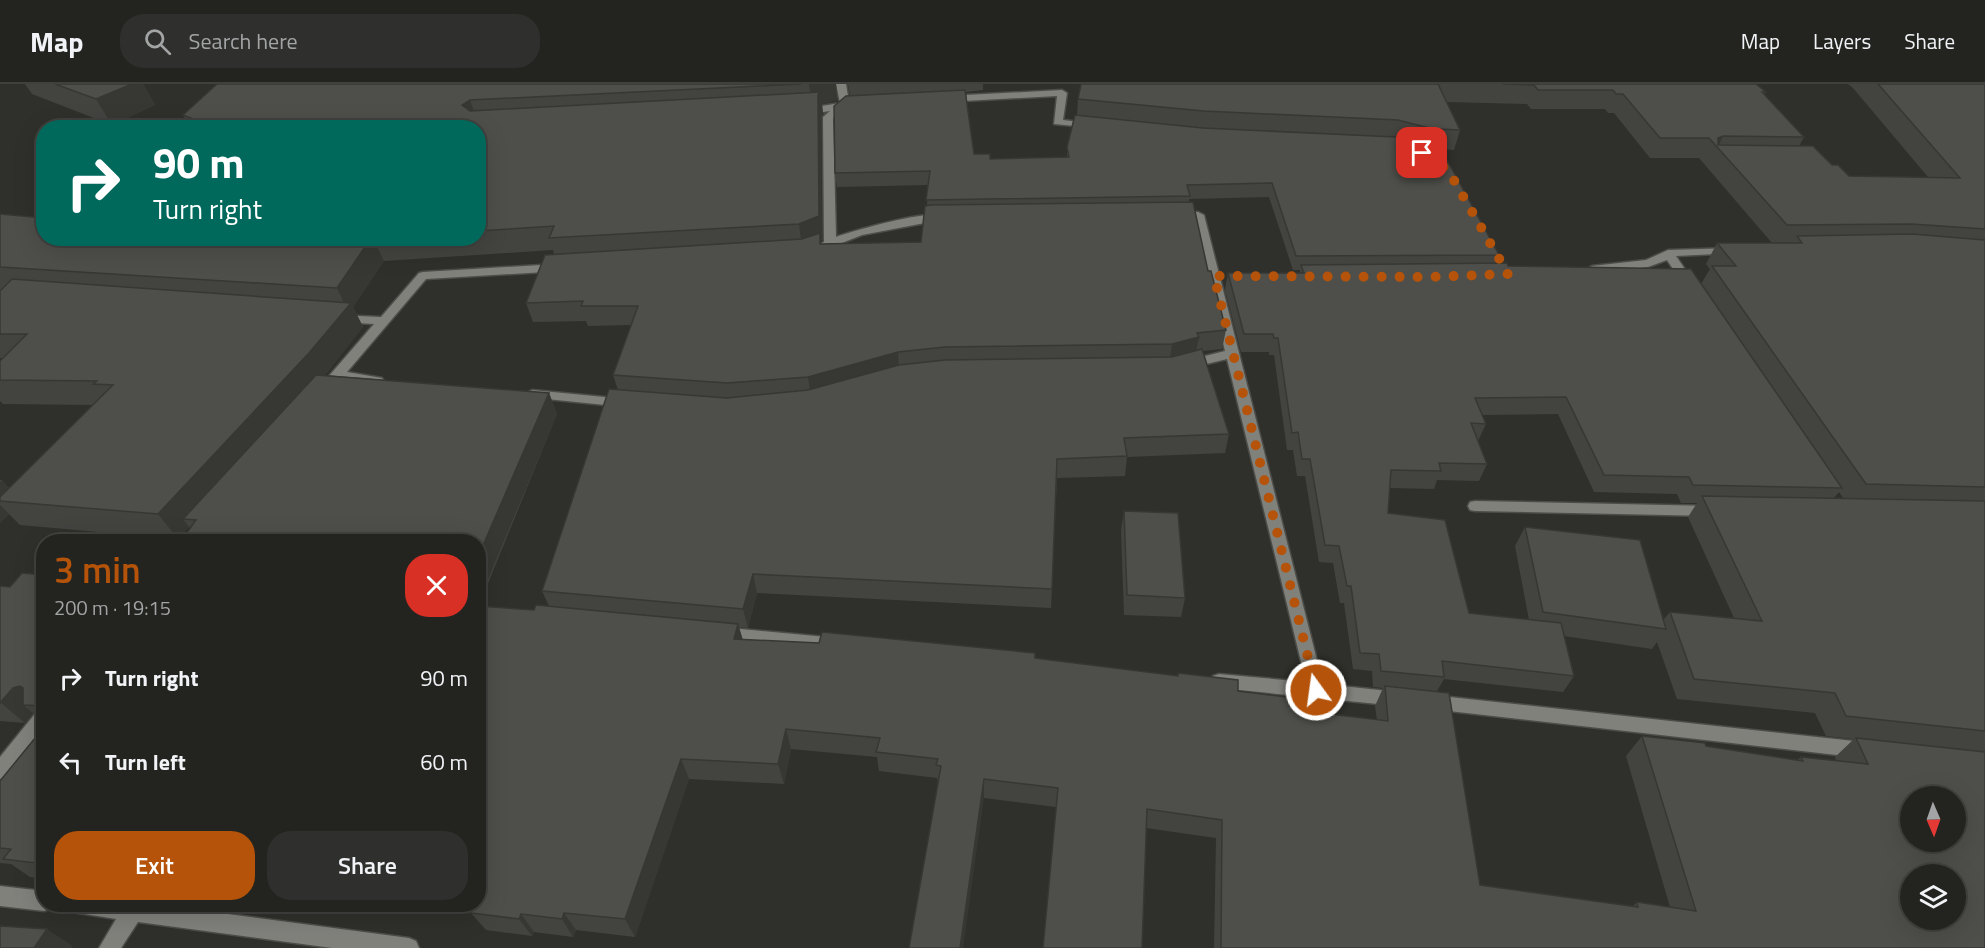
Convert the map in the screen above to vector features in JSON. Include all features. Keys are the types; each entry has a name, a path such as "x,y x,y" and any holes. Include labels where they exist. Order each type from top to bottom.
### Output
{"street":[{"path":"842,84 845,104"},
{"path":"940,99 1062,93 1058,122 1106,127"},
{"path":"788,112 869,103"},
{"path":"830,243 828,117 845,104"},
{"path":"1162,215 1198,215 1219,276 1233,353 1316,690"},
{"path":"794,254 815,251 830,243 879,227 932,218 958,217"},
{"path":"1578,271 1648,263 1668,253 1744,251"},
{"path":"1668,253 1701,301"},
{"path":"313,401 423,276 573,267"},
{"path":"326,317 384,321"},
{"path":"1168,370 1233,353"},
{"path":"337,375 396,384"},
{"path":"521,394 644,404"},
{"path":"1475,506 1724,511"},
{"path":"703,632 856,646"},
{"path":"1198,679 1879,752"},
{"path":"1,768 36,726"},
{"path":"0,896 36,900"},
{"path":"109,948 133,912 409,948"}],"building":[{"path":"55,84 132,84 96,99"},
{"path":"217,84 801,84 470,100 462,105 470,111 820,92 818,95 819,216 799,224 549,238 554,226 486,230 486,120 196,120 183,115"},
{"path":"1081,84 1438,84 1460,130 1439,129 1442,135 1433,129 1398,120 1204,111 1078,99"},
{"path":"1503,84 1756,84 1766,92 1762,92 1804,137 1723,136 1718,138 1718,145 1813,146 1832,165 1838,165 1849,176 1960,178 1878,84 1985,84 1985,229 1912,224 1787,225 1709,138 1660,138 1623,94 1616,94 1613,90 1538,90 1534,85"},
{"path":"965,90 974,154 990,154 990,159 1069,157 1067,147 1075,115 1203,128 1396,137 1421,143 1447,160 1499,255 1296,256 1272,183 1187,185 1190,196 926,200 930,171 835,173 834,106 846,96"},
{"path":"1193,202 1208,271 1211,271 1226,330 1197,333 1199,337 1172,344 945,347 898,352 808,377 727,383 613,375 638,306 581,306 583,301 526,303 545,255 802,239 820,233 820,244 921,242 925,206 931,205"},
{"path":"0,214 36,217 36,246 366,246 337,288 0,267"},
{"path":"1912,234 1985,240 1985,487 1866,484 1712,266 1736,266 1717,243 1802,243 1797,236"},
{"path":"1507,263 1508,266 1691,269 1842,488 1693,485 1689,477 1604,475 1566,397 1475,398 1486,424 1471,423 1487,464 1439,463 1441,471 1391,470 1388,513 1445,520 1469,613 1561,623 1574,676 1442,661 1444,677 1381,671 1379,654 1360,653 1351,586 1347,586 1339,546 1325,545 1310,459 1302,459 1298,432 1292,433 1278,338 1274,338 1273,334 1244,334 1228,273 1304,273 1301,265"},
{"path":"12,279 351,303 309,353 158,514 0,501 0,497 113,385 93,384 97,381 0,380 0,361 27,334 0,334 0,291"},
{"path":"1202,349 1229,434 1124,438 1127,456 1057,459 1052,589 753,574 743,609 542,591 609,389 727,398 808,390 899,365 945,360 1172,357"},
{"path":"316,375 549,393 486,539 486,534 186,534 196,520 183,519"},
{"path":"1702,496 1985,501 1985,731 1846,716 1835,693 1694,679 1670,612 1762,621"},
{"path":"1124,511 1178,513 1185,598 1127,595"},
{"path":"1525,527 1640,540 1666,629 1543,612"},
{"path":"22,573 36,574 36,706 23,705 23,688 20,686 13,688 0,703 0,586 10,587"},
{"path":"536,605 738,624 734,639 819,643 822,632 1035,653 1035,658 1178,676 1178,673 1238,680 1238,691 1312,700 1313,712 1388,721 1385,686 1449,693 1480,885 1638,907 1637,902 1696,911 1642,736 1705,743 1706,746 1803,761 1801,757 1868,764 1856,738 1985,752 1985,948 1221,948 1222,820 1147,809 1142,948 1043,948 1058,788 984,779 960,948 909,948 941,766 936,765 938,759 876,752 880,738 786,729 778,764 681,759 625,919 564,913 562,919 521,914 519,919 471,913 486,912 486,607 534,610"},
{"path":"36,737 36,863 3,859 11,849 0,848 0,781"},
{"path":"0,926 47,929 34,948 0,948"}],"route":[{"path":"1316,690 1214,276 1430,277 1508,274 1448,170 1422,153"}]}
